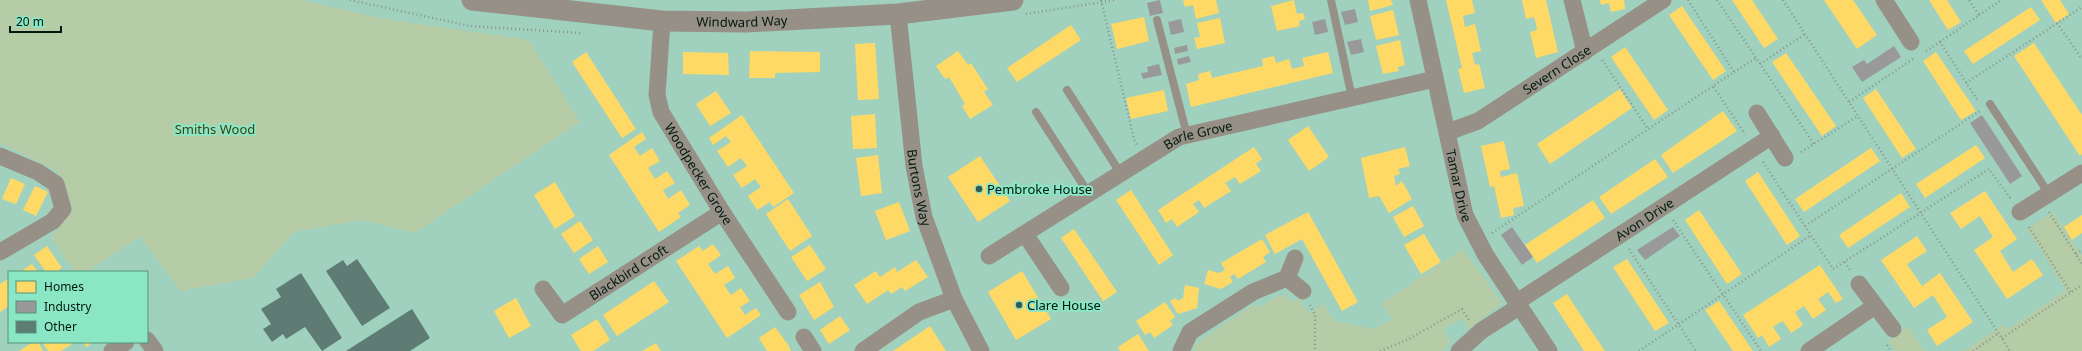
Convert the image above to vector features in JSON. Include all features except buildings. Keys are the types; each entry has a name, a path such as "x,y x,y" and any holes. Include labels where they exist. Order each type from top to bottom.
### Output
{"street":[{"name":"Windward Way","path":"472,0 662,21 746,22 898,14 1013,0"},
{"name":"Tamar Drive","path":"1418,0 1465,215 1479,242 1549,351"},
{"path":"1572,0 1589,49"},
{"name":"Severn Close","path":"1448,132 1478,122 1663,0"},
{"path":"1884,0 1917,50"},
{"name":"Burtons Way","path":"898,14 914,166 924,217 954,299 981,351"},
{"name":"Woodpecker Grove","path":"662,21 657,95 661,112 722,212 788,312"},
{"name":"Barle Grove","path":"989,256 1179,137 1435,79"},
{"path":"1757,113 1787,160"},
{"name":"Avon Drive","path":"1459,351 1478,334 1519,304 1620,235 1772,136"},
{"path":"0,156 38,172 56,184 63,209 53,221 0,252"},
{"path":"2020,212 2082,173"},
{"name":"Blackbird Croft","path":"543,288 562,315 722,212"},
{"path":"1025,234 1061,288"},
{"path":"1181,351 1190,332 1253,292 1287,278 1295,258"},
{"path":"1287,278 1303,291"},
{"path":"1859,284 1893,329"},
{"path":"865,351 919,312 954,299"},
{"path":"1809,351 1875,306"},
{"path":"804,337 813,351"},
{"path":"148,341 155,351"},
{"path":"112,351 124,343"}],"lane":[{"path":"1331,0 1352,98"},
{"path":"1157,20 1187,135"},
{"path":"1067,90 1121,174"},
{"path":"1990,104 2045,196"},
{"path":"1036,112 1089,194"}],"path":[{"path":"1102,0 1134,139 1145,159"},
{"path":"1688,0 1734,72"},
{"path":"1717,0 1814,144"},
{"path":"1783,0 2010,351"},
{"path":"1968,0 1979,15"},
{"path":"1849,102 1917,50 1940,42 2002,0"},
{"path":"1966,83 2082,7"},
{"path":"2057,23 2082,59"},
{"path":"1760,64 1805,34"},
{"path":"1940,42 1979,103"},
{"path":"1589,49 1648,129"},
{"path":"1479,242 1756,58"},
{"path":"1713,86 1833,269 1989,169 2020,212 2071,293"},
{"path":"1805,226 1983,109"},
{"path":"1770,172 1858,116"},
{"path":"2045,196 2082,264"},
{"path":"1664,206 1761,351"},
{"path":"1620,235 1696,351"},
{"path":"1639,351 1811,235"},
{"path":"2076,254 2082,250"},
{"path":"2002,338 2082,285"},
{"path":"1303,291 1315,315 1315,351"},
{"path":"1380,351 1407,340 1462,310 1478,334"},
{"path":"1973,351 1999,333"}],"green space":[{"name":"Smiths Wood","path":"0,0 301,0 385,19 529,40 580,122 415,233 363,220 294,232 253,278 181,291 140,237 89,271 73,271 51,237 67,218 70,196 57,171 0,143"},
{"path":"2053,212 2082,256 2082,351 1964,351 2002,325 2008,329 2066,290 2027,229"},
{"path":"1463,249 1502,303 1469,329 1461,318 1443,329 1450,342 1442,351 1194,351 1196,344 1254,304 1257,309 1278,295 1280,298 1286,294 1290,302 1299,298 1308,314 1324,304 1334,321 1374,329 1392,319 1382,303"},
{"path":"1909,326 1924,351 1895,351 1888,341"}],"place":[{"name":"Pembroke House","path":"979,189"},
{"name":"Clare House","path":"1019,305"}]}
